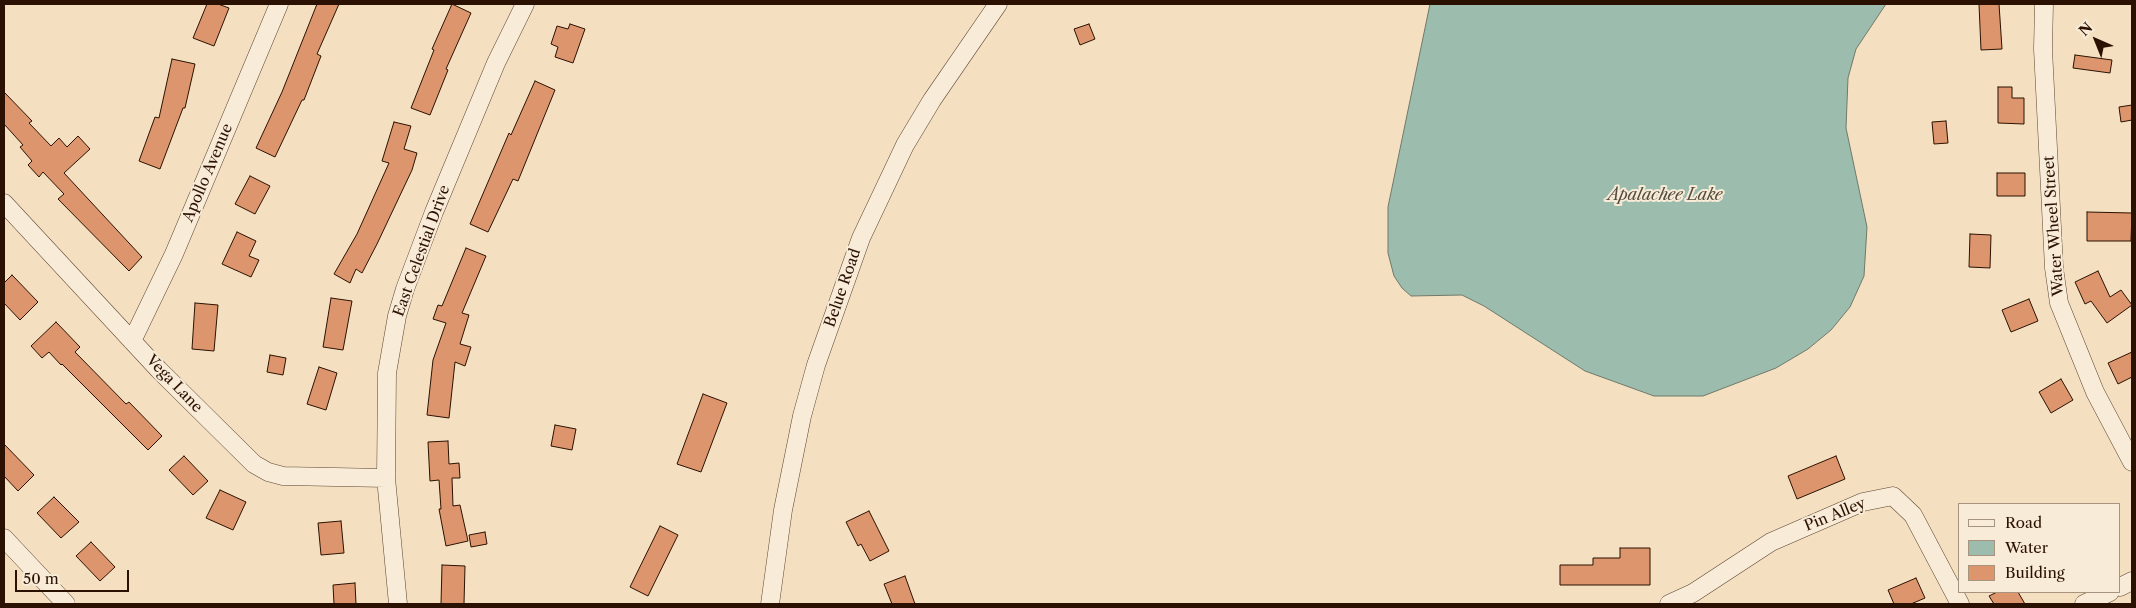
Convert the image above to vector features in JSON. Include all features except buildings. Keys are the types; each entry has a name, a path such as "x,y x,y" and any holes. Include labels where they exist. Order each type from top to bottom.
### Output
{"street":[{"name":"Apollo Avenue","path":"132,341 174,254 279,4"},
{"name":"East Celestial Drive","path":"398,604 386,478 387,373 397,316 405,289 496,63 525,4"},
{"name":"Belue Road","path":"770,604 783,510 802,416 816,365 861,238 905,145 932,100 998,4"},
{"name":"Water Wheel Street","path":"2044,4 2043,49 2054,268 2059,302 2095,392 2132,462"},
{"name":"Vega Lane","path":"4,204 132,341 214,426 254,464 268,472 283,476 386,478"},
{"name":"Pin Alley","path":"1669,604 1693,593 1771,542 1863,502 1893,496 1913,514 1960,604"},
{"path":"4,538 66,604"},
{"path":"2084,604 2108,593"}],"water":[{"name":"Apalachee Lake","path":"1430,4 1886,4 1856,49 1848,78 1846,128 1867,227 1864,276 1850,307 1831,330 1808,349 1776,368 1703,396 1654,396 1585,371 1484,306 1462,295 1411,296 1402,288 1394,276 1388,253 1388,207"}]}
